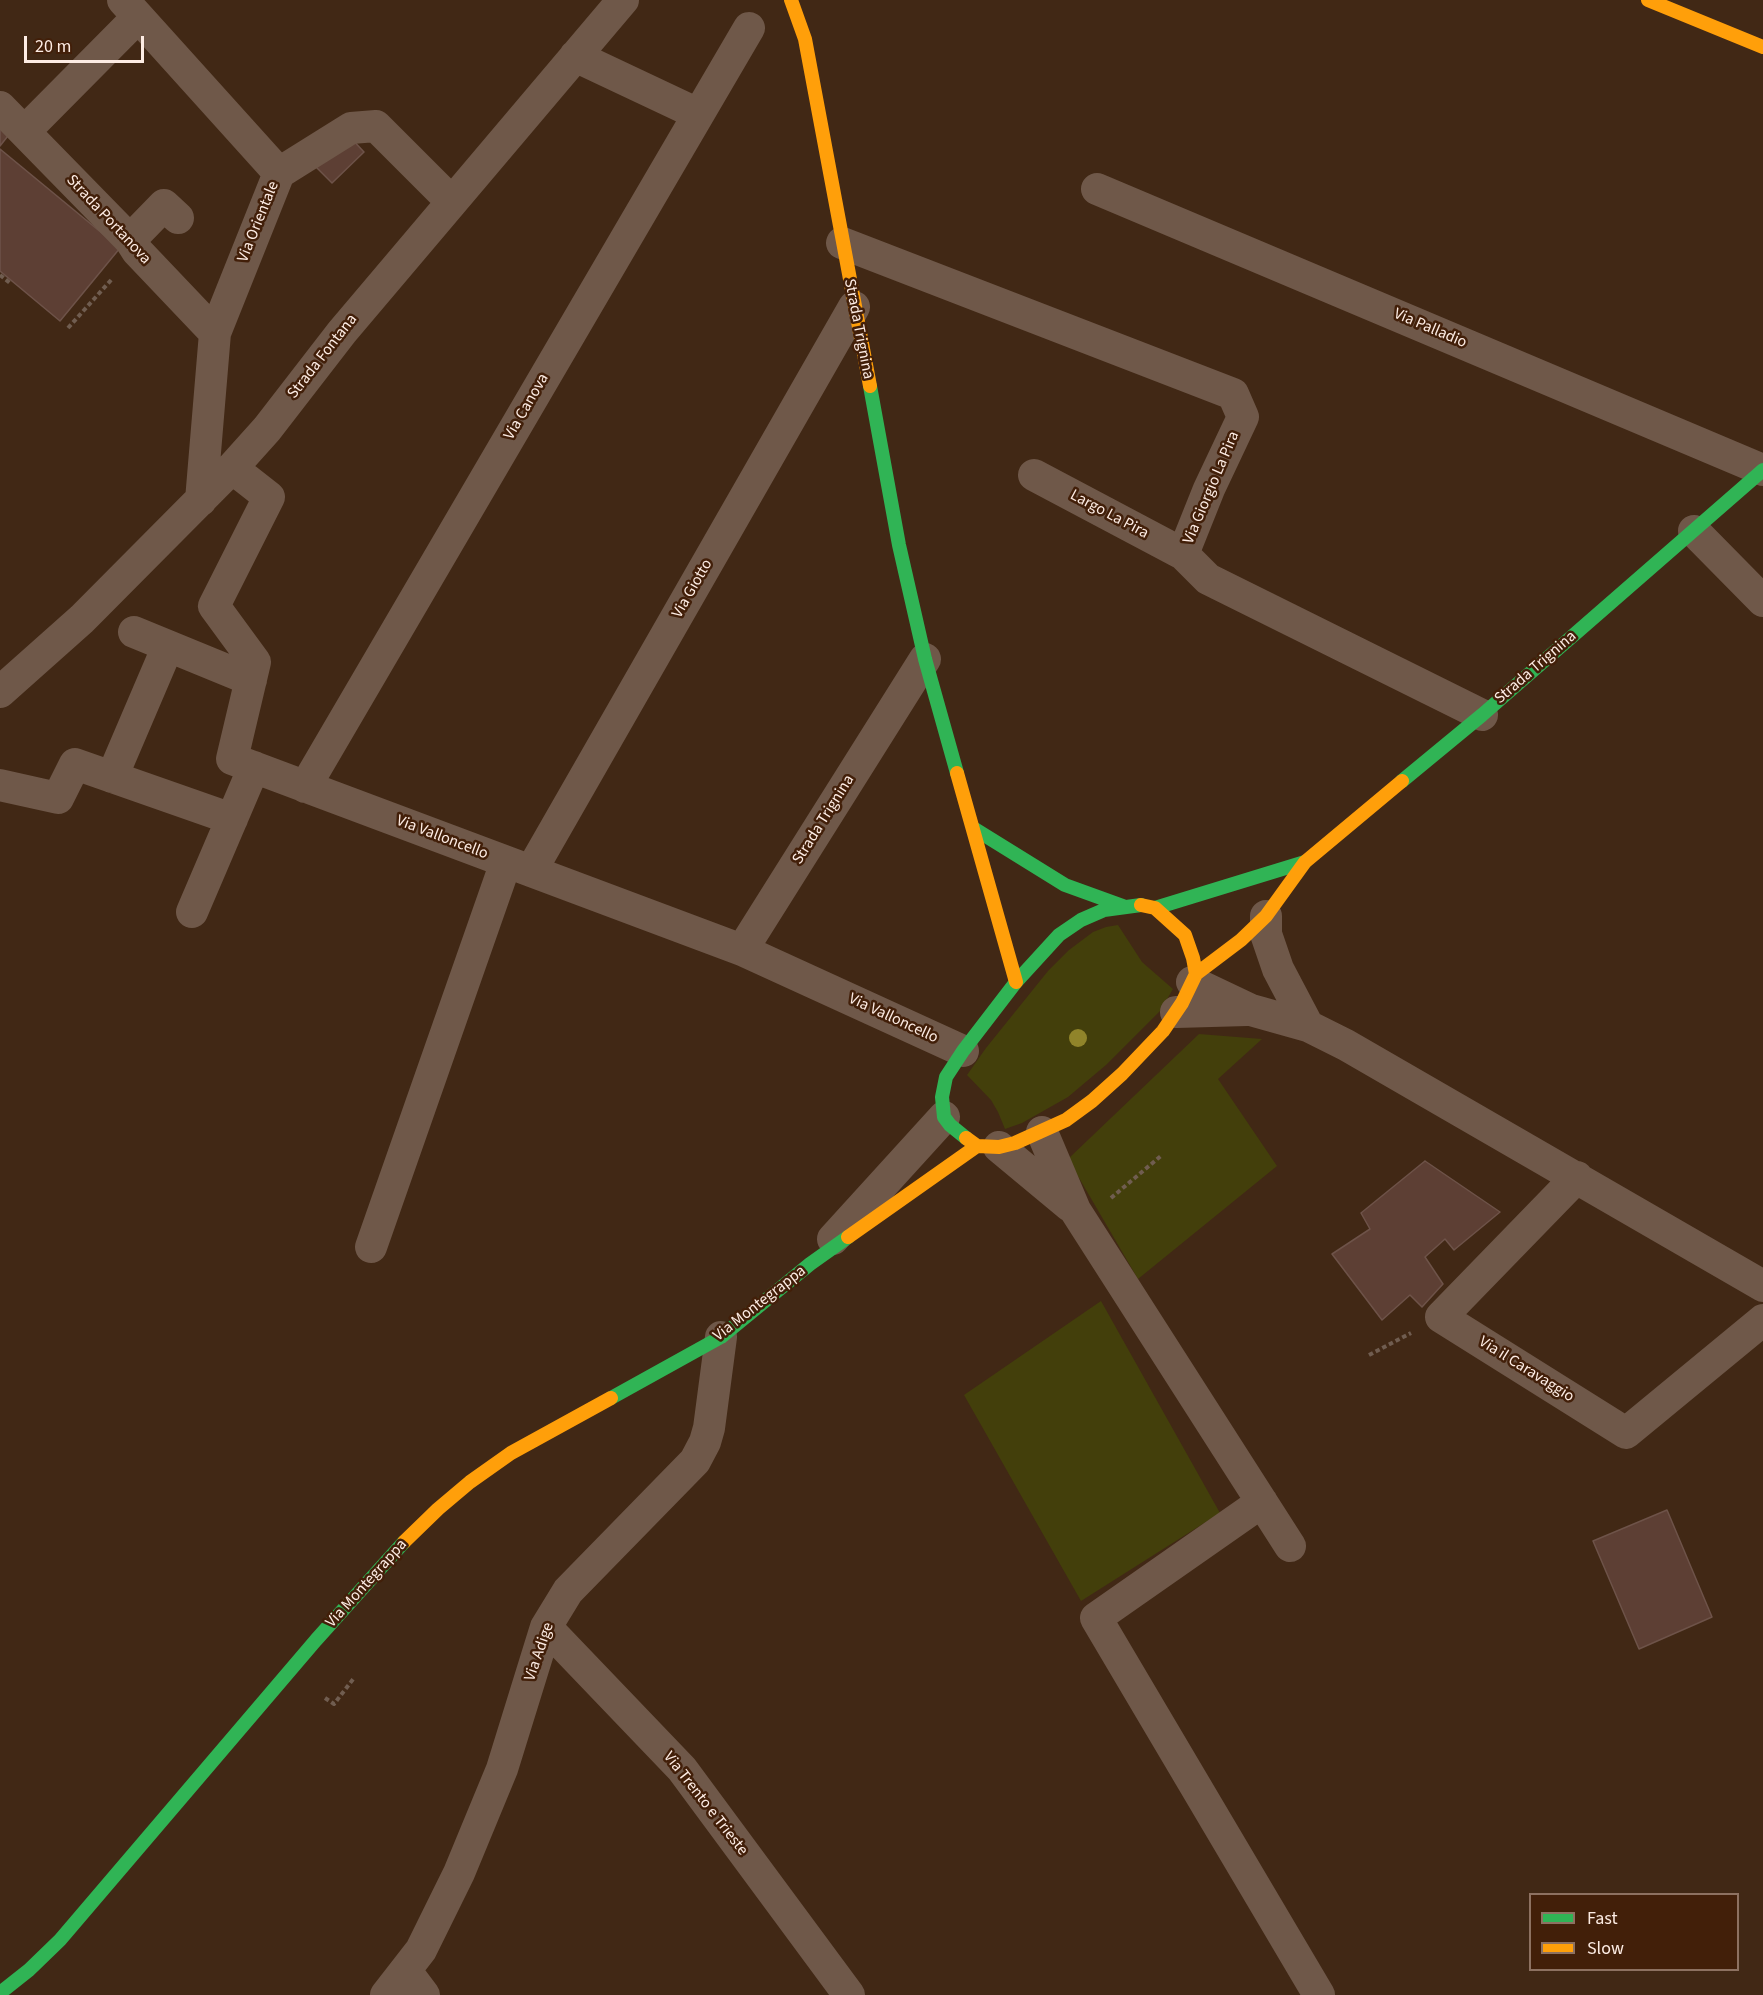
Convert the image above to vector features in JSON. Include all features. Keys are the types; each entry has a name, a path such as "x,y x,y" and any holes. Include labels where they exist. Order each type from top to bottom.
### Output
{"street":[{"name":"Strada Fontana","path":"0,692 82,619 232,468 267,429 342,332 623,0"},
{"name":"Strada Trignina","path":"791,0 805,39 899,545 925,659 1016,982"},
{"path":"1648,0 1763,47"},
{"path":"25,131 130,8"},
{"name":"Via Orientale","path":"130,8 279,173 215,333 201,500"},
{"name":"Via Canova","path":"305,787 749,28"},
{"path":"575,56 698,114"},
{"name":"Strada Portanova","path":"0,107 215,333"},
{"path":"279,173 351,128 376,126 452,202"},
{"name":"Via Palladio","path":"1097,189 1763,470"},
{"path":"133,246 164,205 178,218"},
{"name":"Via Giorgio La Pira","path":"842,243 1233,394 1242,417 1209,489 1184,554 1208,579 1482,715"},
{"name":"Via Giotto","path":"371,1247 519,867 854,307"},
{"name":"Via Valloncello","path":"232,468 269,497 214,606 255,662 232,759 742,950 963,1051"},
{"name":"Strada Trignina","path":"1194,978 1241,940 1266,916 1305,862 1482,715 1763,470"},
{"name":"Largo La Pira","path":"1034,475 1184,554"},
{"path":"1694,531 1763,601"},
{"path":"134,632 251,680"},
{"path":"112,777 168,646"},
{"name":"Strada Trignina","path":"742,950 925,659"},
{"path":"0,785 58,798 75,764 232,819"},
{"path":"192,912 254,767"},
{"path":"973,828 1065,885 1123,906"},
{"name":"Strada Trignina","path":"1155,908 1305,862"},
{"path":"1079,1216 988,1147 950,1125 944,1117 942,1097 946,1077 963,1051 1016,982 1059,935 1081,920 1104,910 1141,905 1155,908 1185,935 1193,958 1194,978 1251,1010 1308,1026 1356,1051 1763,1286"},
{"path":"1266,916 1266,934 1278,969 1308,1026"},
{"name":"Via Montegrappa","path":"0,1993 60,1940 316,1640 412,1533 438,1509 470,1482 511,1453 720,1337 810,1264 988,1147 1015,1143 1066,1120 1092,1101 1145,1051 1176,1012 1194,978"},
{"path":"1176,1012 1251,1010"},
{"name":"Via Montegrappa","path":"810,1264 944,1117"},
{"path":"1042,1132 1079,1216 1290,1546"},
{"path":"1441,1317 1577,1177"},
{"name":"Via il Caravaggio","path":"1441,1317 1626,1433 1763,1320"},
{"name":"Via Adige","path":"386,1995 415,1983 421,1950 438,1918 502,1769 546,1628 568,1591 695,1461 709,1428 720,1337"},
{"path":"1262,1502 1096,1618 1319,1995"},
{"name":"Via Trento e Trieste","path":"546,1628 682,1769 849,1995"}],"path":[{"path":"68,328 133,246"},
{"path":"0,275 10,283"},
{"path":"1079,1216 1162,1155"},
{"path":"1369,1355 1441,1317"},
{"path":"326,1698 334,1704 354,1678"}],"shaded area":[{"path":"1118,925 1142,962 1173,989 1160,1011 1106,1065 1068,1097 1022,1123 1005,1129 991,1100 967,1075 1048,971 1069,950 1093,932"},
{"path":"1199,1034 1262,1039 1218,1079 1277,1166 1138,1279 1068,1159"},
{"path":"1101,1301 1220,1513 1081,1601 964,1395"}],"building":[{"path":"0,123 11,132 0,146"},
{"path":"349,136 364,152 332,183 316,167"},
{"path":"0,149 120,248 60,321 0,271"},
{"path":"1425,1161 1500,1212 1454,1250 1445,1239 1425,1257 1443,1284 1422,1307 1410,1295 1382,1320 1332,1254 1370,1229 1361,1213"},
{"path":"1667,1510 1712,1617 1639,1649 1593,1541"}],"traffic: fast":[{"path":"870,386 899,545 925,659 957,773"},
{"path":"1402,781 1482,715 1763,470"},
{"path":"973,828 1065,885 1123,906"},
{"path":"1155,908 1305,862"},
{"path":"966,1138 944,1117 942,1097 946,1077 963,1051 1016,982 1059,935 1081,920 1104,910 1141,905"},
{"path":"611,1398 721,1337 810,1264 848,1237"},
{"path":"0,1993 29,1970 60,1940 316,1640 404,1542"}],"traffic: slow":[{"path":"791,0 805,39 870,386"},
{"path":"1648,0 1763,47"},
{"path":"957,773 1016,982"},
{"path":"1196,974 1241,940 1266,916 1305,862 1402,781"},
{"path":"966,1138 977,1146 999,1147 1015,1143 1066,1120 1092,1101 1122,1074 1163,1031 1182,1003 1196,974 1185,935 1155,908 1141,905"},
{"path":"848,1237 977,1146"},
{"path":"404,1542 470,1482 511,1453 611,1398"}]}
